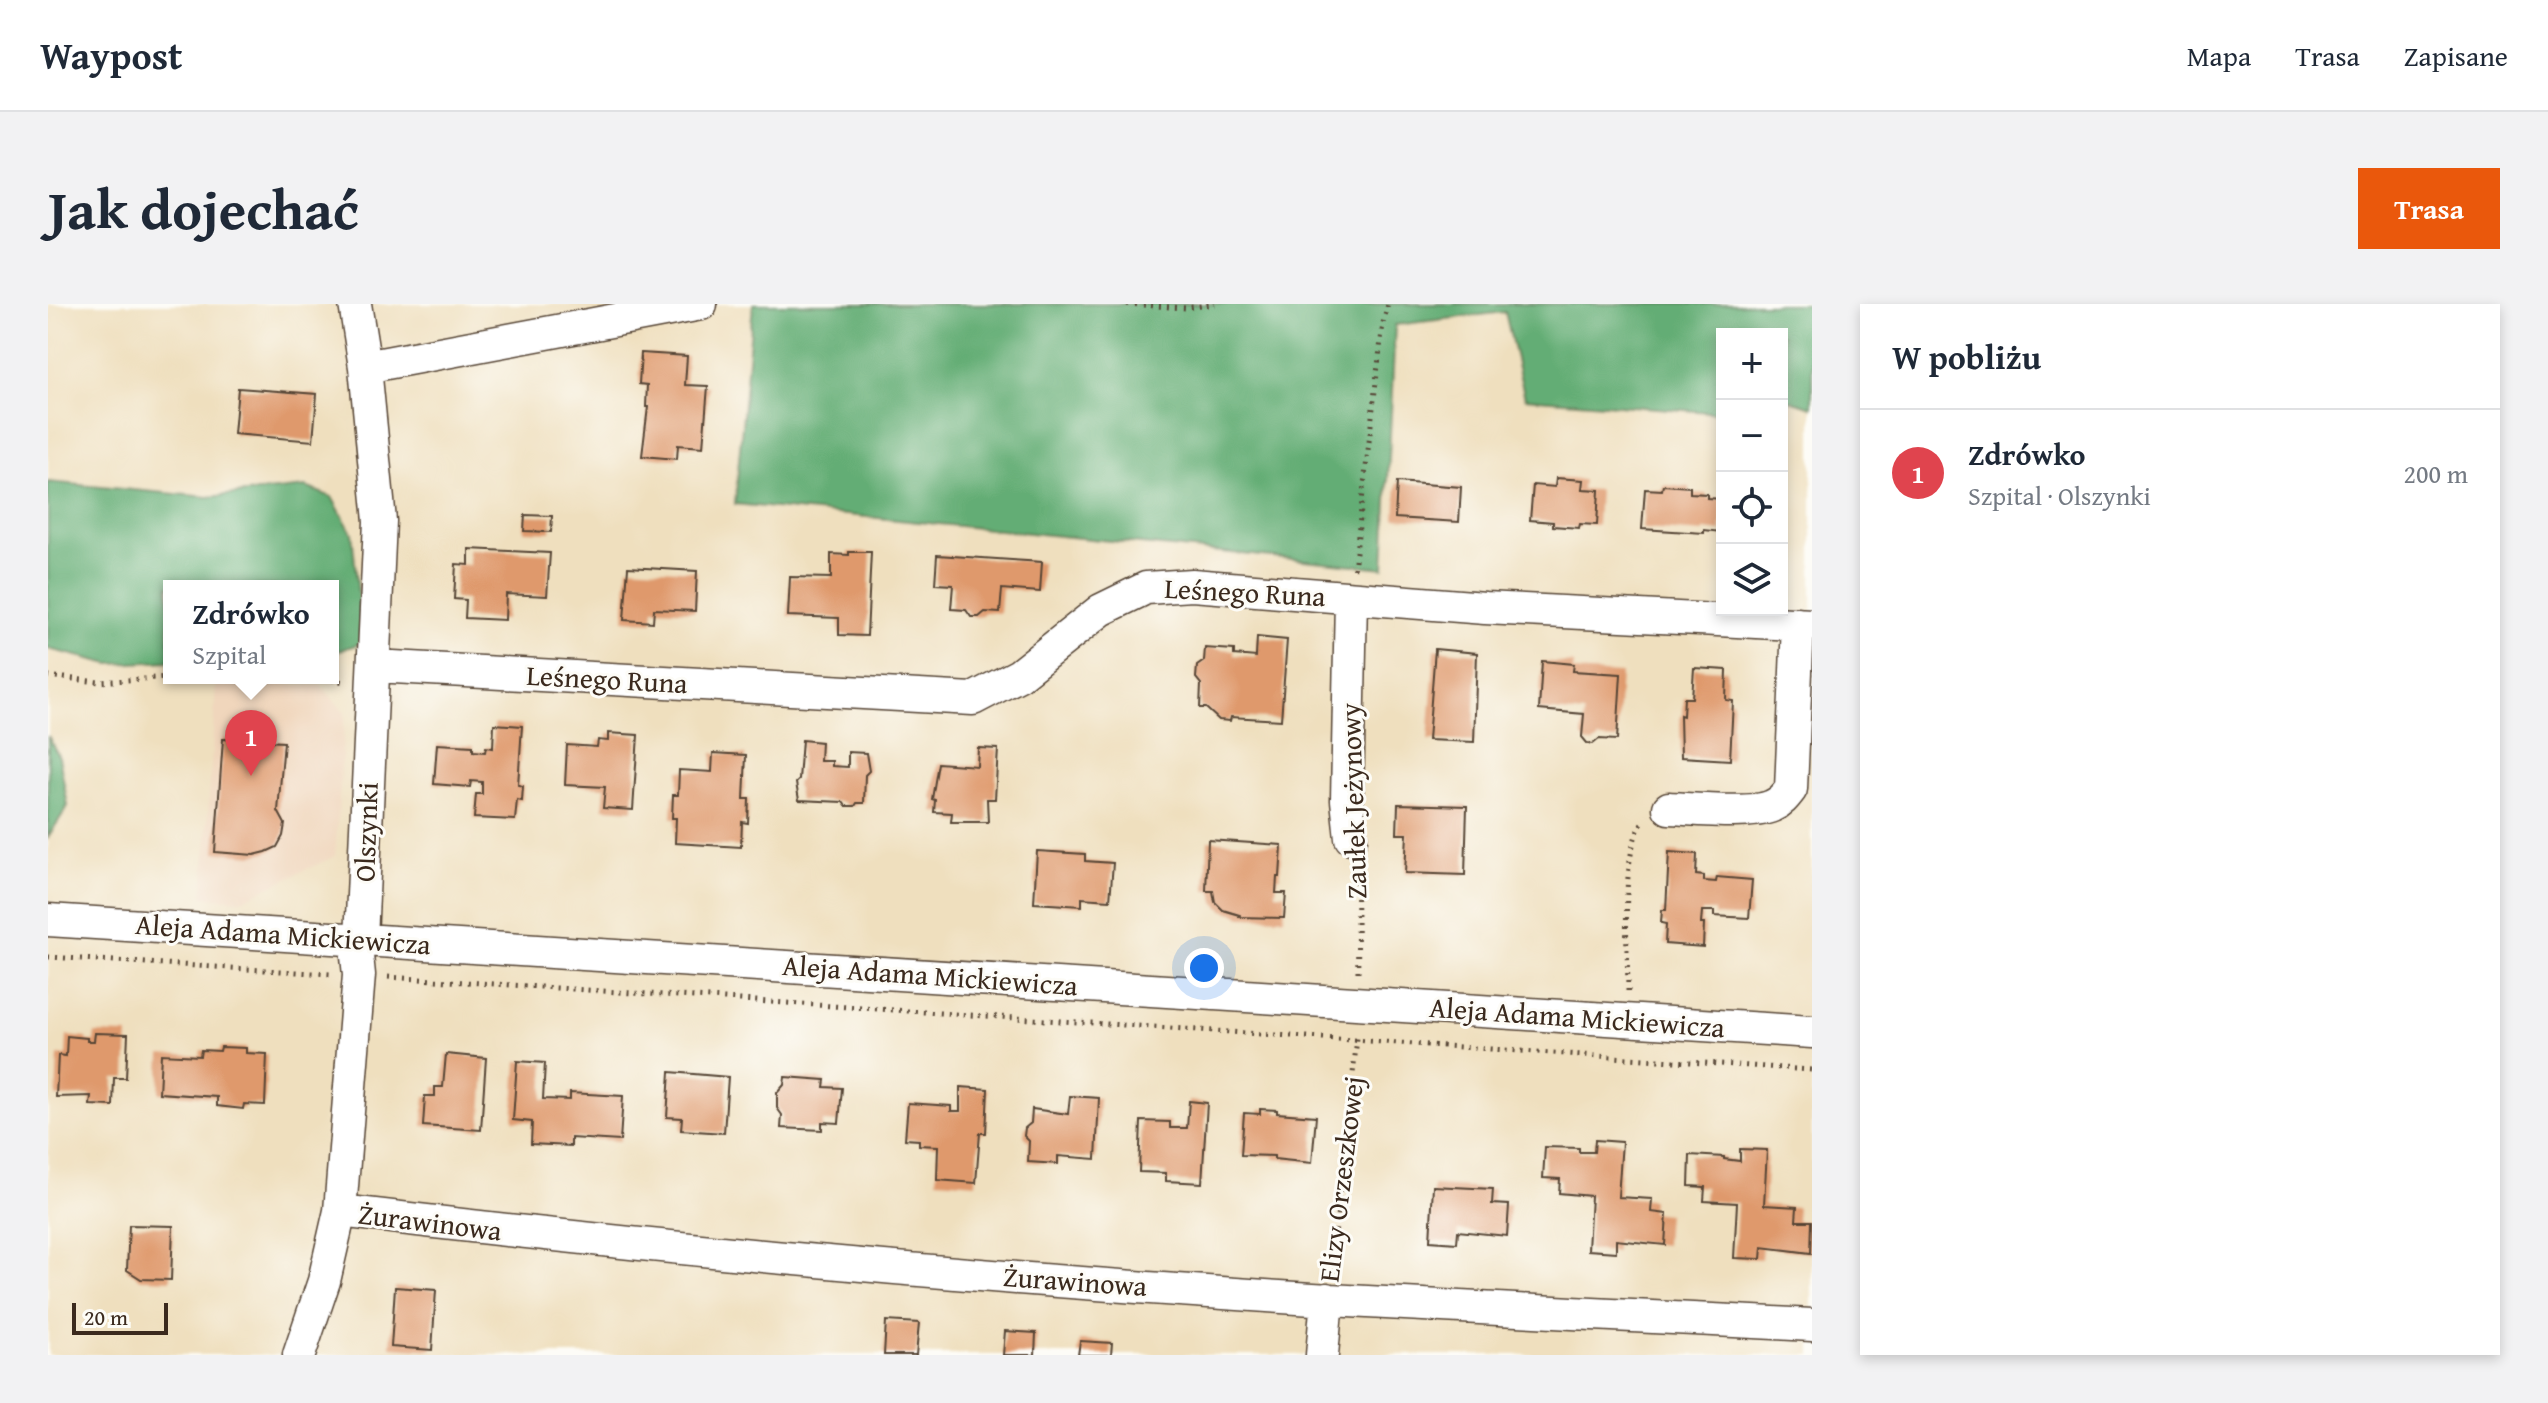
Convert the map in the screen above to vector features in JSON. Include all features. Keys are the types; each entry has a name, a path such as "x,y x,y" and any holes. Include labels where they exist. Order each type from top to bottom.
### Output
{"street":[{"name":"Olszynki","path":"299,1355 324,1281 340,1211 359,975 357,956 361,939 380,521 365,367 355,304"},
{"path":"365,367 701,304"},
{"name":"Leśnego Runa","path":"375,666 973,699 1019,675 1101,610 1146,588 1192,585 1351,598 1805,624"},
{"name":"Zaułek Jeżynowy","path":"1351,598 1347,800 1351,838"},
{"path":"1669,808 1769,808 1791,789 1805,624"},
{"name":"Aleja Adama Mickiewicza","path":"48,920 1812,1032"},
{"name":"Żurawinowa","path":"340,1211 514,1232 844,1264 1327,1299 1812,1325"},
{"name":"Elizy Orzeszkowej","path":"1322,1355 1327,1299"}],"path":[{"path":"1127,304 1185,308 1215,304"},
{"path":"1351,598 1383,323 1388,304"},
{"path":"48,676 99,682 163,677"},
{"path":"1627,1058 1631,851 1637,829 1648,814 1669,808"},
{"name":"Zaułek Jeżynowy","path":"1351,838 1357,875 1358,1003"},
{"path":"48,957 1812,1070"},
{"name":"Elizy Orzeszkowej","path":"1327,1299 1357,1040 1358,1003"}],"shaded area":[{"path":"216,684 321,685 345,713 335,856 241,900 203,897"}],"green space":[{"path":"753,304 1812,304 1812,407 1788,401 1788,328 1716,328 1716,413 1525,398 1505,312 1395,325 1384,568 735,504"},
{"path":"48,482 208,497 306,487 332,497 352,533 363,643 339,650 339,580 163,580 163,661 110,664 48,649"},
{"path":"48,736 59,757 68,806 48,837"}],"building":[{"path":"641,353 687,356 685,385 708,386 703,447 678,445 677,459 642,456 648,407 647,385 639,384"},
{"path":"238,388 317,394 313,441 234,434"},
{"path":"1556,478 1583,480 1582,489 1599,490 1597,525 1580,524 1579,528 1530,520 1533,485 1555,487"},
{"path":"1397,482 1461,487 1459,522 1395,518"},
{"path":"1663,485 1690,487 1690,493 1707,494 1707,498 1716,499 1716,531 1642,529 1645,489 1662,490"},
{"path":"525,515 552,516 551,532 524,531"},
{"path":"469,549 550,553 547,596 506,594 505,620 465,618 466,600 454,599 456,564 469,565"},
{"path":"849,552 871,552 867,636 839,635 839,618 788,616 790,577 831,578 831,554 849,555"},
{"path":"937,555 1042,562 1040,592 1002,589 1000,613 985,612 979,617 971,617 966,610 951,609 953,585 935,584"},
{"path":"628,567 697,571 695,611 654,609 653,622 624,620"},
{"path":"1257,637 1287,640 1281,720 1231,717 1230,721 1219,720 1206,708 1200,708 1201,684 1196,678 1197,666 1204,661 1205,648 1234,650 1234,655 1256,657"},
{"path":"1435,649 1477,653 1474,742 1428,740"},
{"path":"1542,661 1574,664 1573,671 1621,674 1617,740 1599,739 1593,744 1587,743 1582,737 1584,714 1539,710"},
{"path":"1694,668 1727,670 1726,700 1733,701 1730,760 1681,757 1680,715 1683,716 1684,698 1692,698"},
{"path":"494,724 522,726 518,785 523,786 522,801 517,800 515,820 474,818 476,794 482,794 482,782 471,781 470,787 434,784 437,744 473,746 473,751 485,752 486,747 493,748"},
{"path":"608,733 638,735 633,810 603,808 605,787 565,785 567,745 597,747 598,740 608,741"},
{"path":"223,739 284,742 278,811 285,824 277,847 266,852 254,855 215,852"},
{"path":"802,740 821,742 820,761 832,761 832,766 848,767 848,752 866,753 869,771 865,775 864,803 846,806 843,802 799,800 796,783 799,780"},
{"path":"978,748 998,749 995,799 987,799 988,822 951,822 952,813 934,812 935,800 932,799 938,763 977,766"},
{"path":"713,753 746,755 744,799 749,799 748,823 742,822 741,847 675,843 673,795 678,795 679,770 712,772"},
{"path":"1398,804 1467,806 1465,875 1405,873 1407,834 1397,834"},
{"path":"1208,840 1282,845 1276,893 1286,893 1284,918 1239,917 1223,910 1215,902 1213,891 1206,891"},
{"path":"1037,851 1085,854 1085,861 1113,863 1110,900 1082,898 1082,906 1034,903"},
{"path":"1669,852 1697,854 1696,875 1704,876 1704,881 1716,882 1717,877 1752,880 1749,918 1714,916 1714,911 1702,911 1703,947 1665,944 1666,924 1661,923 1662,910 1666,910"},
{"path":"95,1033 128,1034 126,1078 114,1078 113,1106 90,1105 91,1096 56,1097 58,1055 66,1056 67,1036 94,1041"},
{"path":"221,1047 246,1048 246,1053 267,1054 265,1105 244,1104 243,1109 217,1106 217,1097 159,1093 161,1054 200,1056 201,1050 220,1051"},
{"path":"446,1054 486,1058 481,1130 423,1126 425,1096 435,1096 435,1087 443,1087"},
{"path":"517,1061 545,1063 543,1099 570,1100 570,1093 623,1096 620,1141 571,1138 571,1146 531,1144 532,1122 513,1120"},
{"path":"670,1072 728,1077 724,1133 681,1130 682,1118 667,1117"},
{"path":"785,1077 825,1080 824,1087 842,1088 839,1123 822,1122 822,1130 781,1128 782,1115 777,1108 777,1093 784,1085"},
{"path":"960,1087 988,1089 986,1133 980,1133 976,1183 937,1180 938,1146 919,1145 919,1140 905,1139 908,1103 951,1106 951,1111 960,1111"},
{"path":"1070,1096 1099,1098 1096,1159 1058,1156 1058,1164 1028,1162 1029,1141 1024,1136 1025,1128 1031,1123 1032,1109 1068,1114"},
{"path":"1189,1101 1207,1103 1202,1183 1166,1181 1166,1173 1139,1172 1141,1121 1170,1122 1170,1128 1187,1128"},
{"path":"1260,1109 1316,1116 1312,1163 1274,1159 1274,1156 1241,1155 1244,1113 1260,1114"},
{"path":"1595,1140 1622,1142 1618,1197 1652,1199 1651,1212 1667,1214 1665,1245 1616,1240 1616,1252 1588,1250 1591,1196 1559,1193 1560,1179 1543,1178 1545,1147 1579,1148 1579,1152 1594,1152"},
{"path":"1740,1149 1767,1150 1764,1205 1797,1207 1796,1221 1812,1221 1811,1253 1762,1247 1761,1259 1734,1258 1737,1203 1704,1201 1705,1187 1689,1186 1690,1155 1740,1161"},
{"path":"1433,1186 1493,1189 1492,1204 1509,1205 1507,1236 1458,1231 1457,1243 1430,1241"},
{"path":"129,1225 173,1226 171,1280 141,1279 127,1270"},
{"path":"395,1287 436,1290 432,1350 391,1347"},
{"path":"886,1321 919,1323 916,1355 884,1355"},
{"path":"1005,1331 1036,1333 1035,1355 1003,1355"},
{"path":"1080,1341 1112,1343 1111,1355 1078,1355"}],"place":[{"name":"Zdrówko","path":"251,776"}]}
